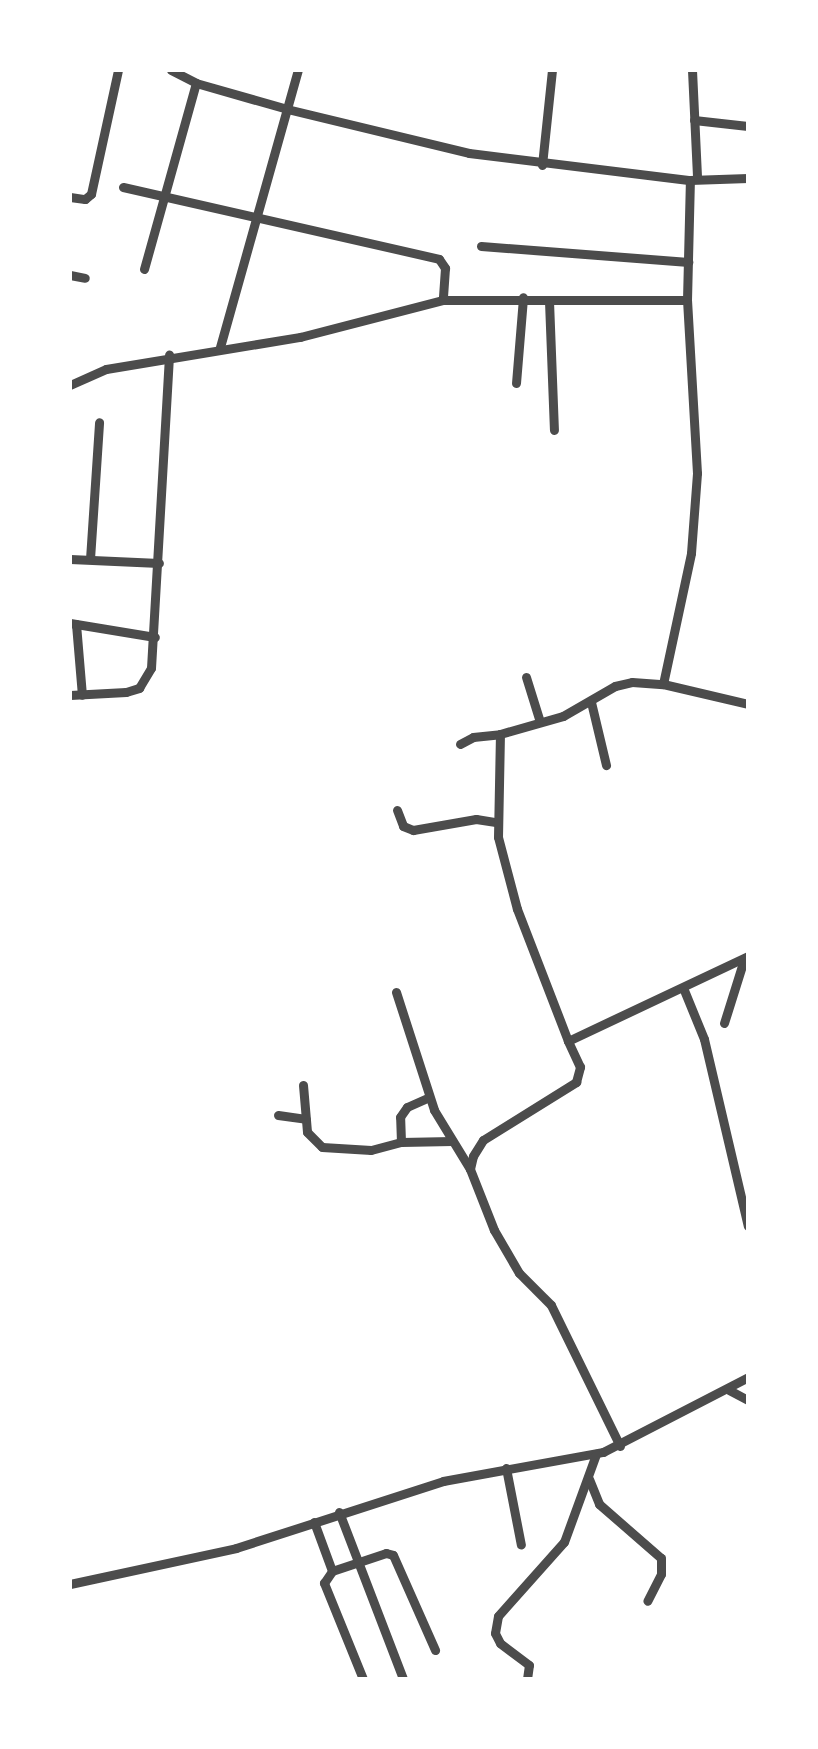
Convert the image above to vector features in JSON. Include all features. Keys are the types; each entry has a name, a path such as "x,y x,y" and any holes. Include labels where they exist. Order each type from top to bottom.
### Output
{"street":[{"path":"70,197 81,200 91,194 118,70"},
{"path":"171,70 196,82 287,109 470,154 542,166 694,178 748,178"},
{"path":"220,348 298,70"},
{"path":"542,166 552,70"},
{"path":"663,684 691,553 698,474 686,300 694,178 692,70"},
{"path":"144,269 196,82"},
{"path":"694,120 748,126"},
{"path":"123,187 439,259 445,268 443,300"},
{"path":"481,246 688,262"},
{"path":"70,274 85,278"},
{"path":"516,383 524,298"},
{"path":"70,385 106,368 300,337 443,300 686,300"},
{"path":"549,301 554,430"},
{"path":"70,694 139,688 151,668 169,355"},
{"path":"90,559 99,422"},
{"path":"70,559 159,562"},
{"path":"82,695 73,624 155,637"},
{"path":"526,677 540,722"},
{"path":"460,744 540,722 591,702 615,686 663,684 748,704"},
{"path":"591,702 606,765"},
{"path":"470,1169 483,1140 576,1082 580,1067 517,908 496,822 500,734"},
{"path":"397,810 404,826 413,830 476,818 496,822"},
{"path":"568,1042 684,990 746,957"},
{"path":"724,1023 746,957"},
{"path":"684,990 704,1039 748,1226"},
{"path":"396,992 429,1097 470,1169 494,1230 518,1273 552,1305 620,1446"},
{"path":"303,1085 311,1140 322,1147 372,1150 401,1142 452,1141"},
{"path":"401,1142 400,1117 407,1107 429,1097"},
{"path":"278,1115 306,1119"},
{"path":"70,1584 236,1548 339,1512 506,1468 596,1454 620,1446 748,1377"},
{"path":"728,1390 748,1400"},
{"path":"527,1679 529,1665 500,1643 498,1616 564,1542 596,1454"},
{"path":"506,1468 521,1545"},
{"path":"589,1479 599,1504 661,1558 661,1574 647,1601"},
{"path":"339,1512 355,1563 404,1679"},
{"path":"314,1522 332,1571"},
{"path":"362,1679 324,1584 332,1571 393,1554 435,1650"}]}
